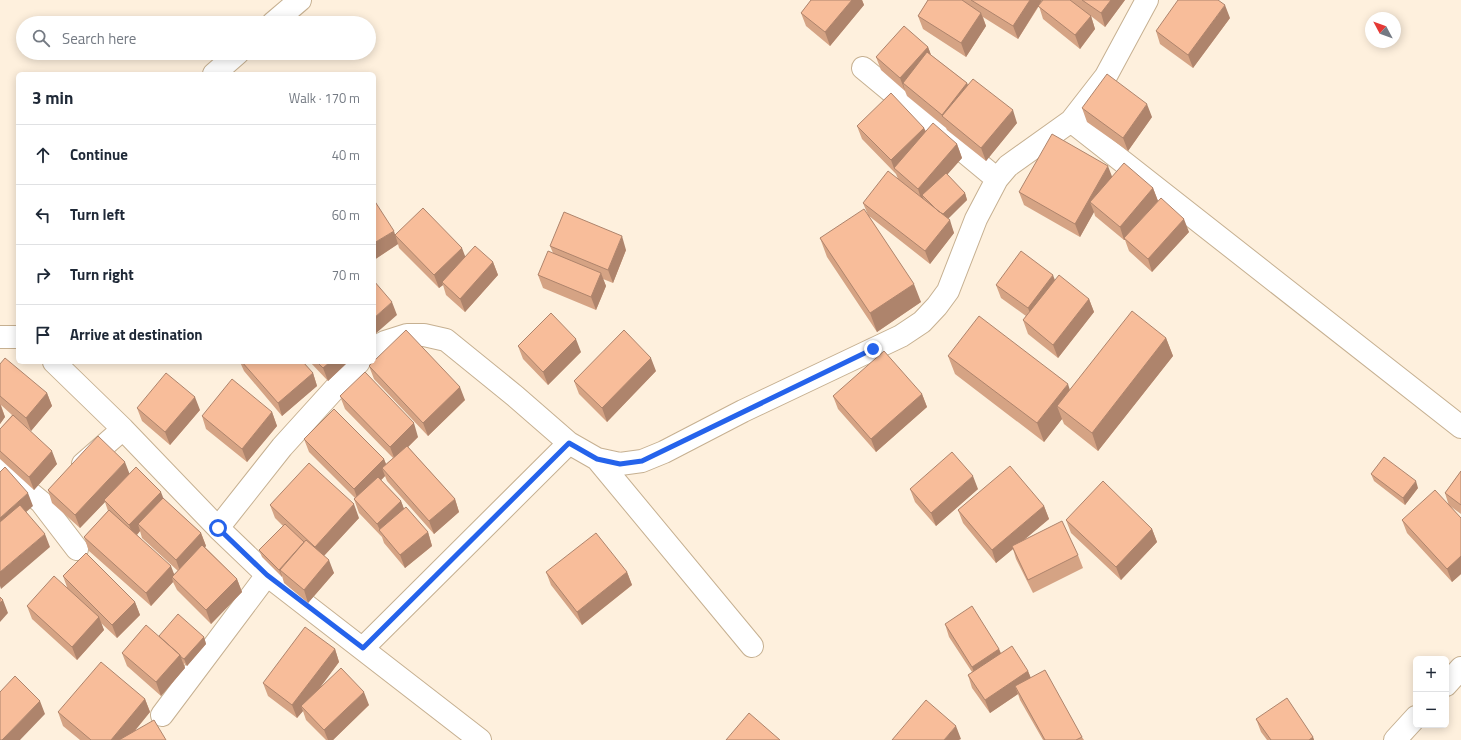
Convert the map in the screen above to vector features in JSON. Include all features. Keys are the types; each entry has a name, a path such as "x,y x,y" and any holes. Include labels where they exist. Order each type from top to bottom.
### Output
{"street":[{"path":"281,16 300,0"},
{"path":"376,347 385,342 407,335 424,335 446,340 569,443 597,459 620,464 642,461 664,452 750,408 901,336 922,322 937,306 948,291 976,219 997,179 1008,166 1071,121 1106,76 1147,0"},
{"path":"216,72 230,60"},
{"path":"863,68 997,179"},
{"path":"1071,121 1461,427"},
{"path":"0,337 16,337"},
{"path":"56,364 123,429 218,528 267,575 480,740"},
{"path":"218,528 282,447 357,364"},
{"path":"41,502 123,429"},
{"path":"363,648 569,443"},
{"path":"597,459 752,646"},
{"path":"0,468 41,502 77,549"},
{"path":"162,715 267,575"},
{"path":"1449,682 1461,668"},
{"path":"1395,740 1413,720"}],"building":[{"path":"811,0 852,0 825,32 801,13"},
{"path":"928,0 962,0 981,13 961,43 918,16"},
{"path":"971,0 1030,0 1013,26"},
{"path":"1043,0 1070,0 1091,16 1075,35 1038,6"},
{"path":"1082,0 1111,0 1101,13"},
{"path":"1178,0 1218,0 1225,5 1188,55 1156,31"},
{"path":"904,26 928,47 900,78 876,57"},
{"path":"927,52 967,83 942,115 903,83"},
{"path":"1107,74 1147,104 1123,138 1082,108"},
{"path":"973,79 1013,110 981,148 942,116"},
{"path":"891,93 924,128 891,160 857,126"},
{"path":"933,123 957,144 918,189 894,168"},
{"path":"1052,134 1108,166 1075,224 1019,192"},
{"path":"1124,163 1153,188 1120,227 1090,202"},
{"path":"888,171 950,220 925,251 863,203"},
{"path":"946,173 965,193 943,214 922,195"},
{"path":"1161,198 1184,219 1148,259 1124,238"},
{"path":"376,203 394,231 376,242"},
{"path":"423,208 462,248 434,275 395,235"},
{"path":"864,209 914,284 870,313 820,238"},
{"path":"564,212 622,236 608,270 550,246"},
{"path":"475,246 493,262 460,299 442,282"},
{"path":"548,251 601,273 591,297 538,275"},
{"path":"1021,251 1053,275 1028,308 996,285"},
{"path":"1059,275 1089,299 1053,345 1023,320"},
{"path":"376,283 392,302 376,316"},
{"path":"1132,311 1166,338 1092,433 1057,406"},
{"path":"551,313 576,339 543,372 518,346"},
{"path":"979,316 1068,384 1037,423 948,356"},
{"path":"406,330 460,387 423,423 369,366 371,364 376,364 376,359"},
{"path":"624,330 651,358 602,408 574,381"},
{"path":"884,351 922,394 871,439 833,396"},
{"path":"5,358 47,393 26,418 0,396 0,364"},
{"path":"244,364 305,364 313,373 278,403"},
{"path":"319,364 328,364 323,368"},
{"path":"365,372 414,423 390,447 340,396"},
{"path":"166,373 195,397 165,432 137,408"},
{"path":"232,379 272,412 242,449 202,416"},
{"path":"334,409 384,459 354,489 304,439"},
{"path":"13,415 52,451 29,477 0,451 0,429"},
{"path":"98,436 125,462 75,515 48,490"},
{"path":"407,446 455,499 429,521 382,468"},
{"path":"952,452 973,476 931,513 910,489"},
{"path":"1384,457 1416,481 1403,498 1371,474"},
{"path":"309,463 354,504 315,547 270,505"},
{"path":"1010,466 1044,506 992,550 958,510"},
{"path":"5,467 28,493 0,518 0,472"},
{"path":"136,467 161,492 129,525 104,500"},
{"path":"1461,471 1461,505 1445,493"},
{"path":"378,477 401,501 377,524 354,499"},
{"path":"1103,481 1152,529 1116,567 1066,520"},
{"path":"1435,490 1461,518 1461,556 1447,569 1402,520"},
{"path":"163,498 201,533 176,560 138,524"},
{"path":"20,505 45,534 0,572 0,522"},
{"path":"406,507 428,532 400,555 379,530"},
{"path":"109,510 171,566 146,593 84,537"},
{"path":"1062,521 1078,555 1028,580 1012,546"},
{"path":"285,524 304,542 279,570 259,550"},
{"path":"596,533 627,572 577,612 546,572"},
{"path":"306,540 329,560 304,590 280,570"},
{"path":"202,545 237,579 206,610 172,577"},
{"path":"86,553 135,602 112,625 63,576"},
{"path":"54,576 99,617 72,647 27,606"},
{"path":"972,606 999,649 972,667 945,624"},
{"path":"178,614 204,637 184,659 159,636"},
{"path":"146,625 180,655 156,682 122,653"},
{"path":"305,627 335,649 292,705 263,683"},
{"path":"1012,646 1028,671 985,700 968,675"},
{"path":"101,662 145,699 111,740 91,740 58,712"},
{"path":"341,668 364,692 324,730 301,706"},
{"path":"1045,670 1082,737 1076,740 1045,740 1015,686"},
{"path":"15,676 40,701 2,740 0,740 0,692"},
{"path":"1287,698 1313,737 1309,740 1271,740 1256,719"},
{"path":"926,700 956,726 944,740 892,740"},
{"path":"749,713 780,740 726,740"},
{"path":"154,720 166,740 119,740"}],"route":[{"path":"218,528 267,575 363,648 569,443 597,459 620,464 642,461 664,452 743,411 873,349"}]}
